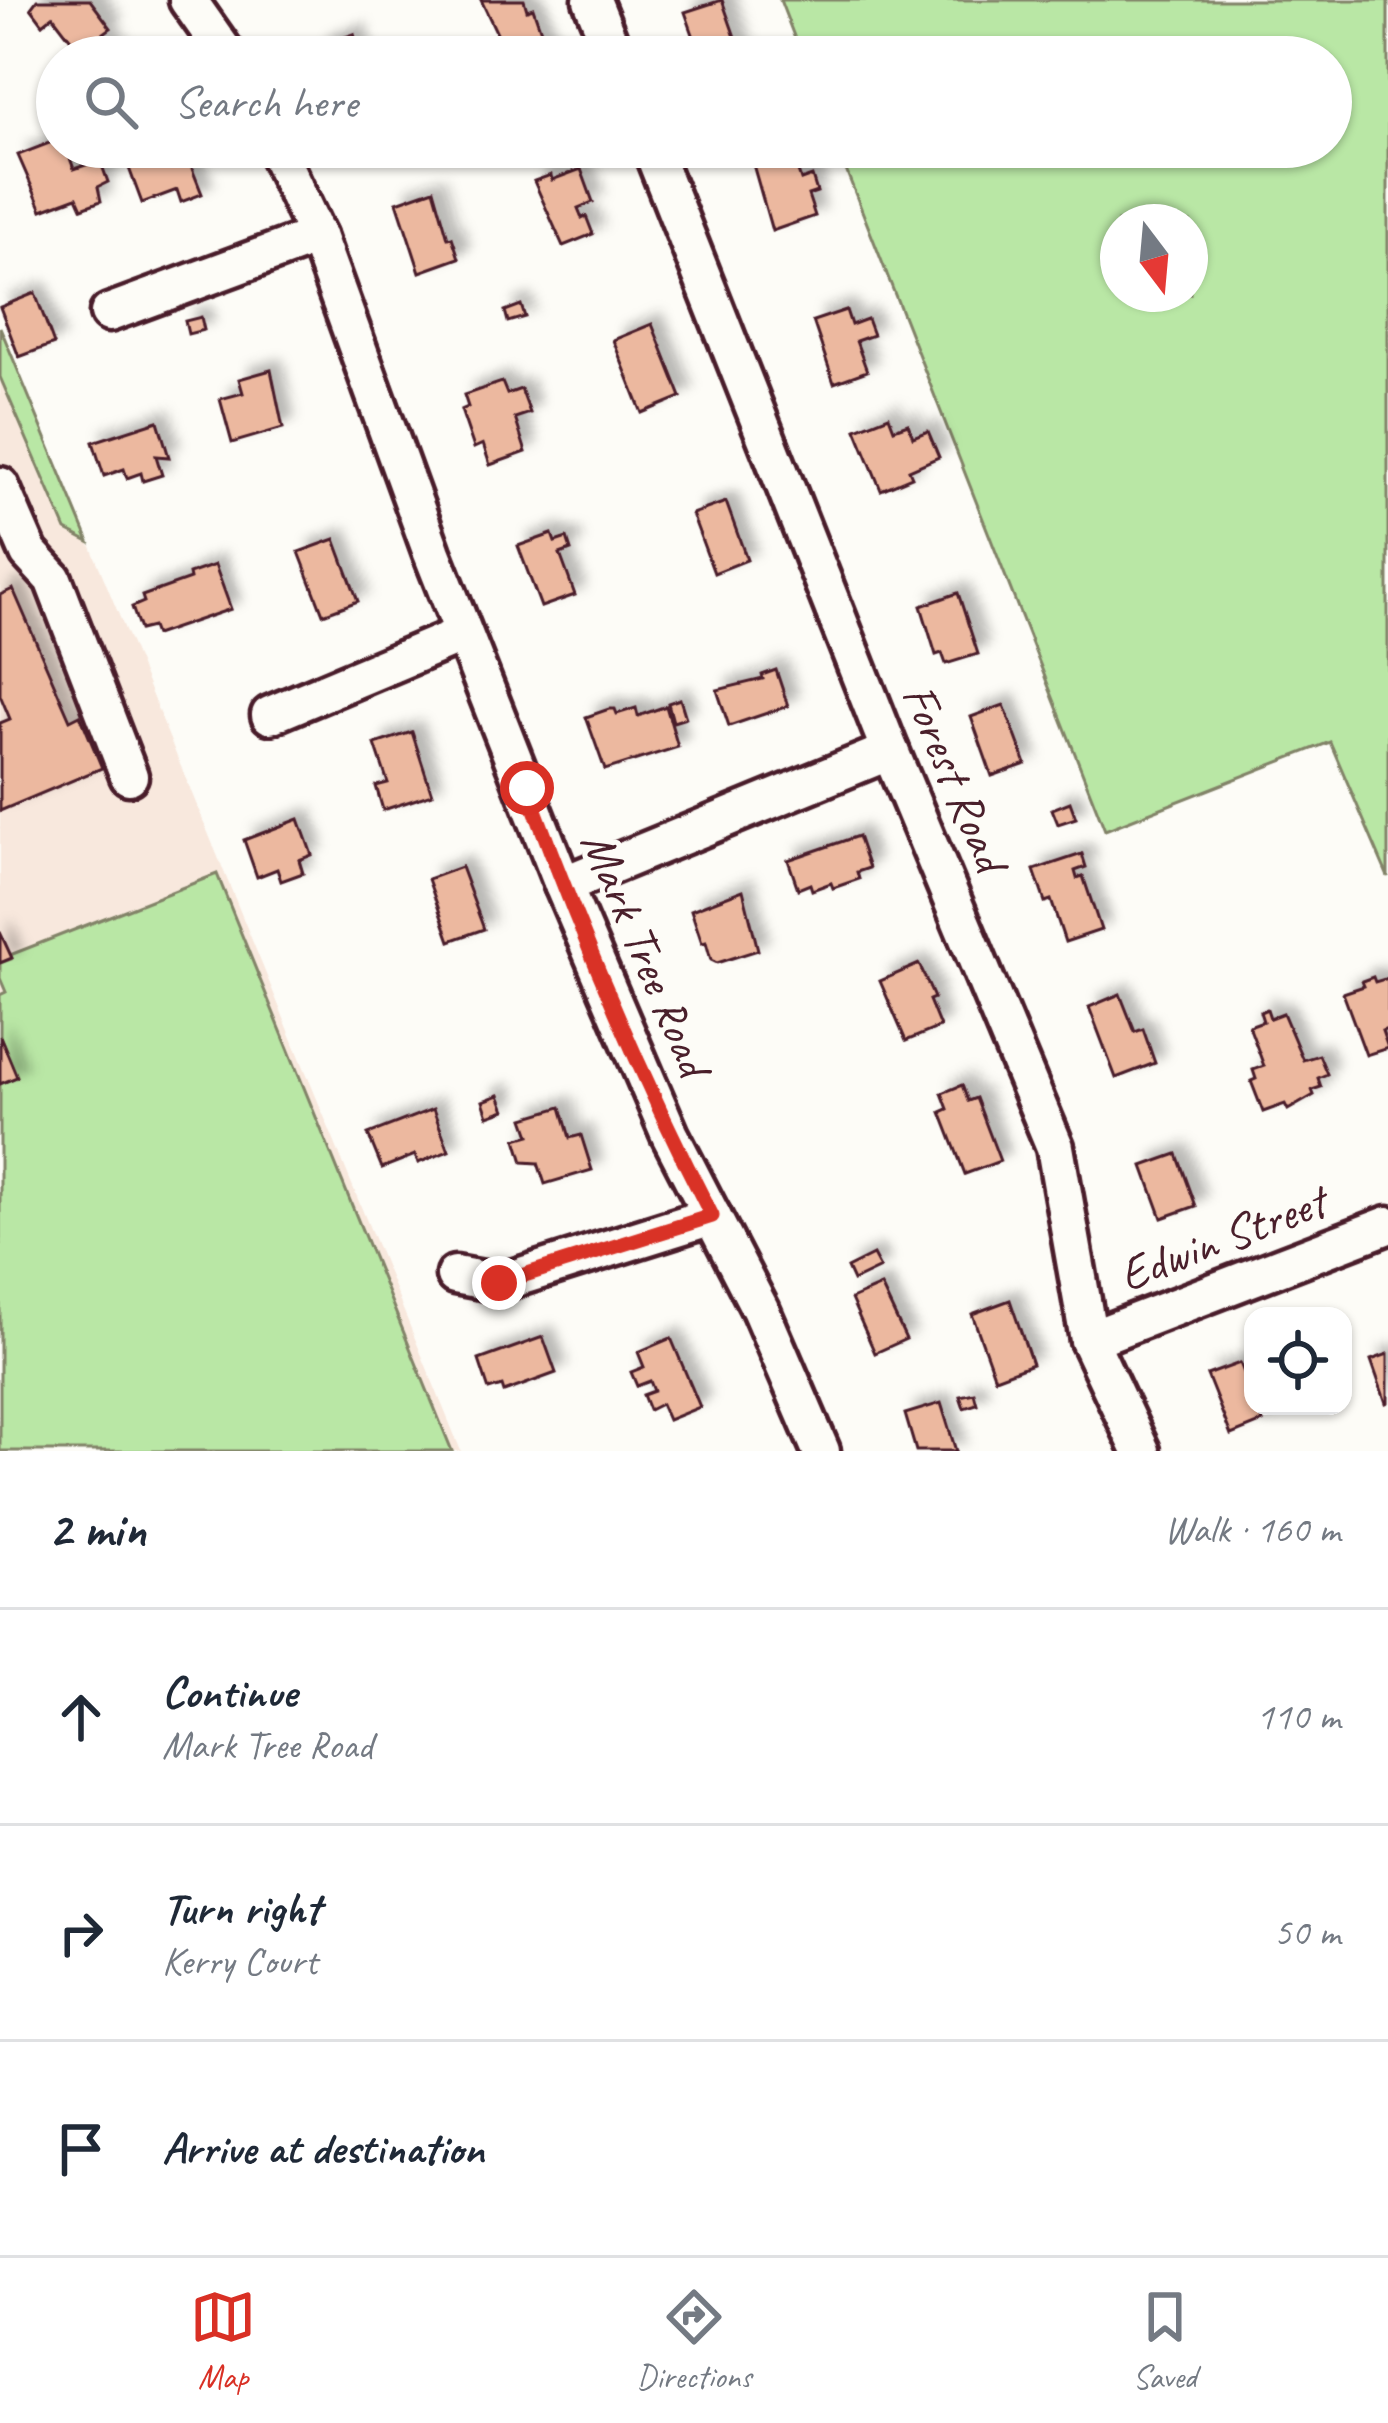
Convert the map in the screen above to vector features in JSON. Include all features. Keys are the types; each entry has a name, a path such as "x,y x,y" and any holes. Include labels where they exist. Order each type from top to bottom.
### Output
{"street":[{"path":"188,0 213,36"},
{"path":"592,0 607,36"},
{"name":"Mark Tree Road","path":"285,168 316,236 563,885 670,1135 768,1327 821,1451"},
{"name":"Forest Road","path":"659,168 890,751 1055,1147 1090,1340 1141,1451"},
{"path":"109,313 316,236"},
{"path":"0,486 28,553 53,579 129,776"},
{"path":"270,715 464,634"},
{"path":"563,885 890,751"},
{"path":"455,1274 499,1283 712,1216"},
{"name":"Edwin Street","path":"1090,1340 1388,1225"}],"shaded area":[{"path":"0,327 31,400 461,1451 0,1451"}],"green space":[{"path":"780,0 1388,0 1388,877 1330,742 1105,830 845,168 1352,168 1352,36 794,36"},
{"path":"0,327 89,542 66,530 0,377"},
{"path":"217,874 452,1451 0,1451 0,1084 17,1076 0,1036 0,995 6,992 0,963 11,959 10,955"}],"building":[{"path":"37,0 90,0 111,28 106,36 68,36 53,16 43,24 31,8"},
{"path":"481,0 524,0 527,10 533,8 543,36 498,36"},
{"path":"722,0 735,36 694,36 685,12"},
{"path":"36,148 36,168 103,168 108,182 98,187 101,201 82,208 77,197 42,210 18,155"},
{"path":"129,168 192,168 202,194 181,202 177,190 142,203"},
{"path":"754,168 797,168 801,180 812,176 817,192 808,195 815,216 772,231"},
{"path":"581,169 593,202 578,208 593,234 563,246 534,181"},
{"path":"434,189 459,258 420,272 397,202"},
{"path":"35,293 54,344 19,357 0,307"},
{"path":"521,305 525,317 508,322 505,311"},
{"path":"846,310 851,325 867,319 873,335 856,341 867,371 834,383 813,321"},
{"path":"201,317 204,330 188,334 185,321"},
{"path":"652,324 681,397 642,413 613,340"},
{"path":"271,370 283,428 232,443 220,399 243,393 239,379"},
{"path":"502,382 507,394 521,389 530,413 515,418 526,452 490,465 483,444 474,448 461,410 468,407 464,395"},
{"path":"889,416 894,429 908,424 913,437 928,431 939,457 909,470 912,477 881,490 856,429"},
{"path":"158,421 169,457 156,456 162,475 143,481 141,473 127,478 124,469 104,476 93,442"},
{"path":"726,502 747,560 714,573 692,514"},
{"path":"552,534 555,542 567,538 571,550 560,554 575,595 541,607 518,546"},
{"path":"335,539 358,601 323,614 299,552"},
{"path":"215,565 231,609 155,635 152,627 140,630 132,607 144,602 142,596"},
{"path":"13,589 70,720 80,715 102,768 0,811 0,723 10,719 0,695 0,595"},
{"path":"958,593 978,654 946,664 942,653 936,655 921,606"},
{"path":"776,670 788,706 729,726 717,690 763,679 762,675"},
{"path":"680,699 686,718 673,722 668,703"},
{"path":"1004,705 1026,764 992,776 971,717"},
{"path":"666,706 678,747 605,770 586,717 609,709 617,714 636,708 638,716"},
{"path":"412,732 432,794 383,810 376,786 388,783 375,744"},
{"path":"1070,802 1076,818 1058,824 1052,809"},
{"path":"299,819 312,855 299,860 303,873 281,881 277,869 257,877 244,840"},
{"path":"858,836 869,868 857,872 859,879 833,888 831,883 798,889 788,860"},
{"path":"1082,854 1086,867 1075,871 1077,878 1083,876 1101,930 1065,942 1051,900 1045,902 1034,870"},
{"path":"461,867 484,929 450,941 428,879"},
{"path":"743,890 758,950 717,963 711,960 706,942 702,943 691,910"},
{"path":"0,932 12,958 0,963"},
{"path":"919,964 940,1027 906,1041 880,981"},
{"path":"1373,977 1375,982 1388,978 1388,1029 1382,1031 1388,1048 1366,1055 1343,993 1364,986 1362,981"},
{"path":"1120,994 1135,1032 1143,1029 1155,1063 1116,1078 1089,1007"},
{"path":"1267,1009 1270,1018 1283,1013 1303,1060 1319,1055 1327,1074 1318,1078 1321,1087 1312,1090 1314,1095 1288,1110 1285,1104 1263,1112 1251,1081 1256,1079 1253,1070 1264,1066 1249,1026 1263,1021 1260,1012"},
{"path":"0,1036 17,1077 0,1084"},
{"path":"962,1085 968,1101 976,1098 1000,1161 965,1174 941,1112 948,1109 942,1093"},
{"path":"499,1095 505,1110 488,1116 483,1101"},
{"path":"561,1107 570,1138 581,1135 592,1170 545,1184 538,1163 523,1162 516,1139 530,1135 524,1118"},
{"path":"433,1109 449,1151 418,1163 415,1155 382,1168 368,1134"},
{"path":"1177,1154 1196,1206 1162,1218 1143,1166"},
{"path":"873,1255 880,1268 853,1281 847,1268"},
{"path":"881,1286 906,1339 875,1353 851,1299"},
{"path":"1010,1300 1032,1364 995,1378 972,1314"},
{"path":"543,1337 556,1373 504,1392 502,1386 489,1390 479,1360"},
{"path":"671,1338 700,1407 668,1420 661,1404 649,1410 643,1395 654,1391 650,1381 637,1386 631,1372 644,1367 638,1352"},
{"path":"1388,1354 1388,1402 1386,1403 1371,1360"},
{"path":"1240,1363 1244,1415 1260,1415 1263,1422 1231,1435 1207,1375"},
{"path":"974,1393 977,1404 964,1408 960,1396"},
{"path":"941,1403 956,1451 916,1451 905,1414"}],"route":[{"path":"499,1283 712,1216 670,1135 563,885 527,788"}]}
